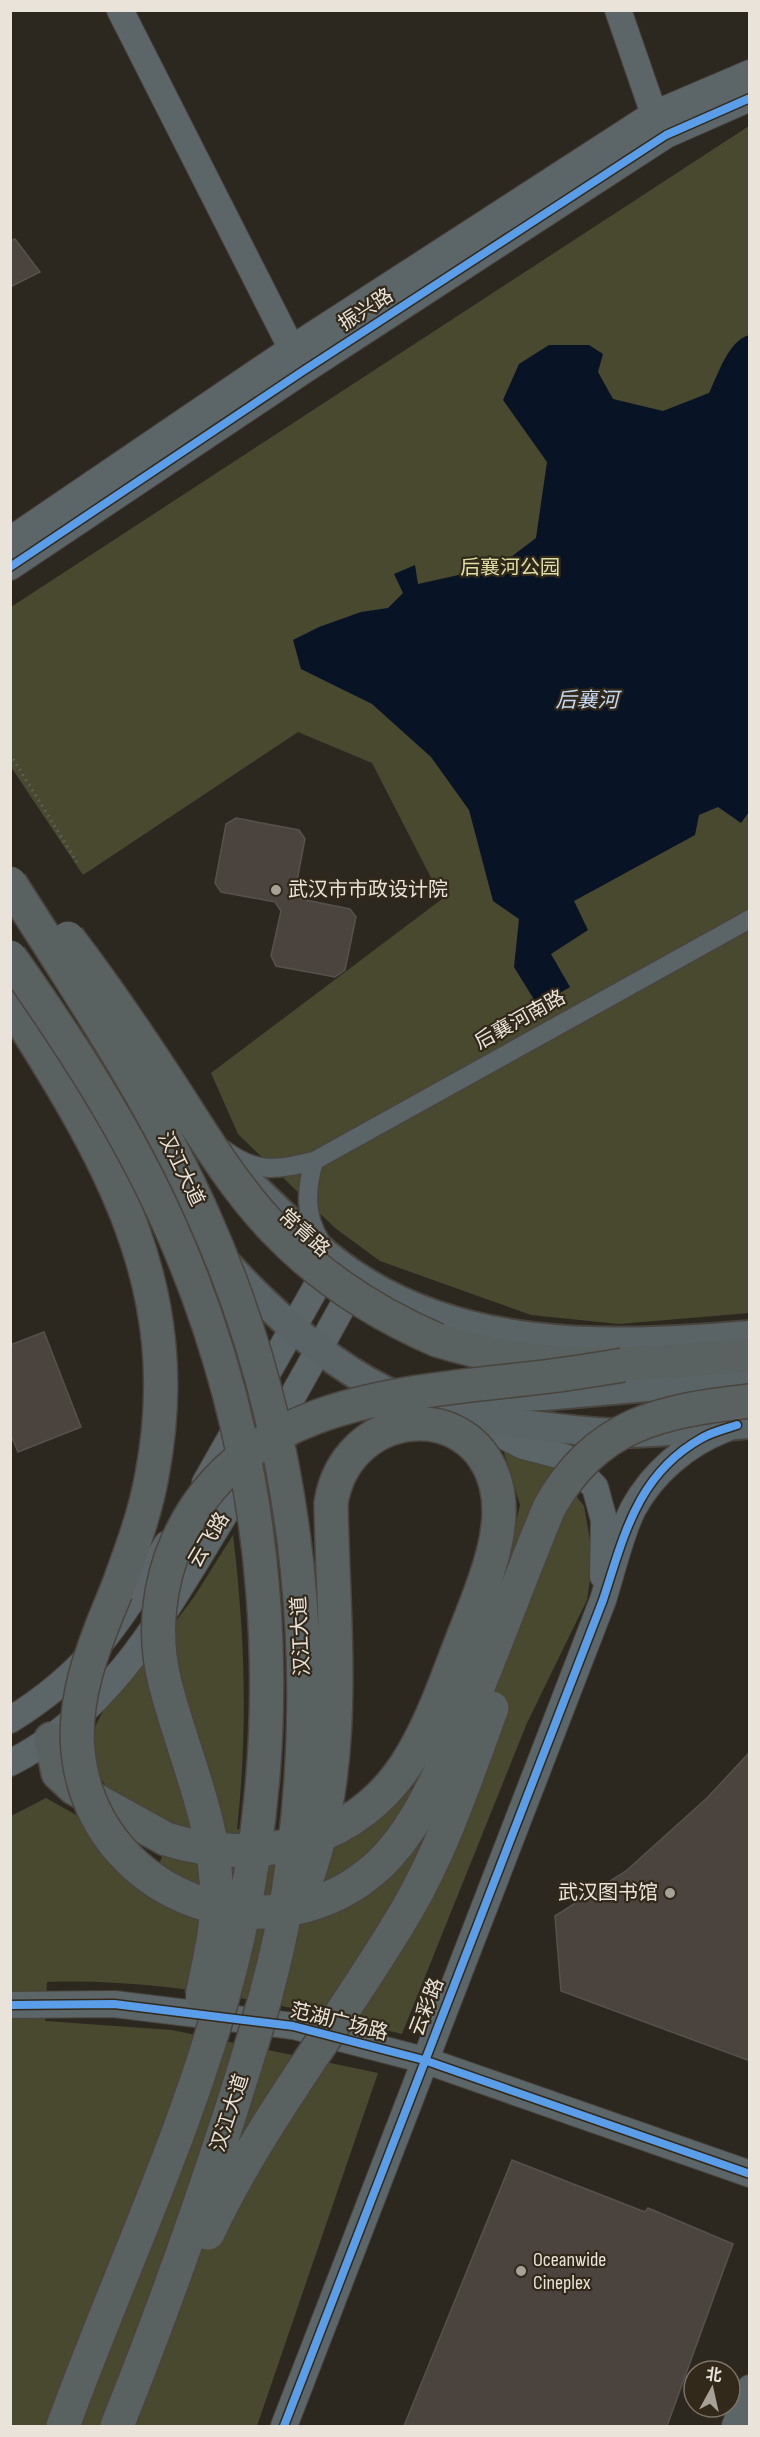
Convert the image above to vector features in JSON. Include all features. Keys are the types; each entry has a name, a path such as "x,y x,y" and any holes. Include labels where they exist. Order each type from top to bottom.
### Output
{"highway":[{"path":"10,870 51,916 112,996 237,1185 276,1231 321,1272 367,1304 406,1326 468,1350 536,1363 623,1365"},
{"name":"汉江大道","path":"10,883 130,1074 183,1171 231,1283 261,1378 274,1432 295,1552 303,1640 304,1707 298,1818 287,1895 270,1982 197,2215 117,2427"},
{"name":"汉江大道","path":"10,957 120,1127 170,1226 210,1330 227,1383 251,1491 266,1623 267,1708 261,1804 252,1868 235,1952 215,2024 188,2104 63,2427"},
{"path":"10,1002 58,1079 117,1189 146,1267 158,1328 161,1400 152,1477 135,1542 92,1655 78,1717 79,1759 89,1799 109,1836 137,1867 154,1880 192,1901 225,1909 258,1912 280,1911 324,1900 354,1884 380,1863 408,1829 456,1739 549,1508 559,1490 584,1459 599,1446 635,1424 675,1411 745,1416"},
{"path":"142,2224 199,2008 213,1940 217,1907 216,1878 208,1827 160,1659 158,1636 161,1592 170,1560 181,1532 203,1497 238,1462 287,1430 330,1411 407,1392 623,1365 750,1355"},
{"path":"51,1739 58,1773 74,1788 166,1839 190,1846 232,1852 254,1852 295,1844 316,1837 325,1833 335,1828 353,1817 370,1804 399,1774 422,1738 474,1609 498,1528 499,1498 496,1483 486,1463 472,1446 447,1430 432,1425 402,1425 375,1434 363,1442 344,1462 337,1475 331,1503 336,1629 336,1699 332,1753 323,1820 321,1829 318,1839 314,1859 270,1982"},
{"path":"134,2385 213,2223 252,2150 393,1934 429,1869 525,1621 542,1559 549,1508"}],"main road":[{"name":"常青路","path":"10,865 126,1037 180,1109 224,1157 332,1258 382,1290 442,1316 535,1338 623,1343 750,1335"},
{"path":"10,972 161,1184 213,1248 294,1329 364,1379 399,1397 469,1418 622,1433 745,1416"},
{"path":"399,1397 441,1400 544,1396 750,1378"}],"street":[{"path":"120,10 297,360"},
{"path":"618,10 660,124"},
{"name":"振兴路","path":"10,540 297,360 660,124 750,73"},
{"name":"振兴路","path":"660,124 750,98"},
{"name":"振兴路","path":"10,567 297,360"},
{"name":"后襄河南路","path":"180,1109 214,1142 242,1163 265,1168 288,1167 314,1161 750,919"},
{"path":"314,1161 308,1183 309,1210 319,1238 332,1258"},
{"name":"云飞路","path":"10,1720 44,1700 79,1670 106,1639 236,1431 332,1258"},
{"name":"云飞路","path":"10,1763 51,1739 91,1706 130,1661 167,1611 265,1449 360,1276"},
{"name":"云彩路","path":"284,2427 603,1600 633,1509 656,1476 681,1452 745,1416"},
{"path":"469,1418 523,1446 565,1457 595,1487 604,1521 603,1600"},
{"name":"范湖广场路","path":"10,2005 114,2004 178,2010 293,2026 424,2060 750,2174"},
{"path":"735,2427 750,2388"}],"path":[{"path":"10,754 77,862"}],"green space":[{"name":"后襄河公园","path":"749,126 749,1313 619,1324 531,1315 380,1261 335,1228 238,1134 211,1073 442,899 372,763 298,732 83,875 11,767 11,607"},
{"path":"502,1446 552,1466 584,1506 593,1558 587,1600 527,1723 402,2034 271,2004 182,1989 137,1984 47,1982 45,2021 172,2030 378,2073 257,2426 11,2426 11,1816 46,1798 160,1862 175,1823 115,1797 96,1773 92,1733 106,1705 136,1674 194,1597 233,1535 244,1682 243,1755 237,1829 329,1842 358,1836 417,1784 438,1744 502,1584 520,1505"}],"water":[{"name":"后襄河","path":"749,335 749,812 741,823 718,807 699,815 695,835 574,901 588,930 551,954 570,987 538,1006 514,967 519,919 493,901 469,810 431,757 372,704 301,669 293,640 319,627 361,612 388,608 403,593 394,574 415,565 418,584 499,566 536,538 547,462 503,400 519,364 549,345 589,345 603,354 598,372 613,399 663,411 709,393 729,351 742,338"}],"building":[{"path":"15,239 40,272 10,287 10,241"},
{"path":"236,818 299,830 305,839 295,891 301,899 350,909 356,917 345,970 335,977 276,966 271,956 281,911 275,902 221,892 215,883 226,824"},
{"path":"44,1332 81,1427 18,1452 10,1433 10,1345"},
{"name":"武汉图书馆","path":"750,1752 750,2061 561,1991 555,1916 626,1871 707,1798"},
{"path":"512,2160 645,2212 648,2208 733,2244 691,2359 682,2359 682,2385 667,2426 404,2426"}],"cycle path":[{"path":"10,567 303,371 666,135 750,98"},
{"path":"284,2426 603,1600 626,1530 636,1508 662,1470 680,1453 706,1436 737,1425"},
{"path":"10,2005 114,2004 293,2026 424,2060 750,2174"}],"place":[{"name":"武汉市市政设计院","path":"276,890"},
{"name":"武汉图书馆","path":"670,1893"},
{"name":"Oceanwide Cineplex","path":"521,2271"}]}
